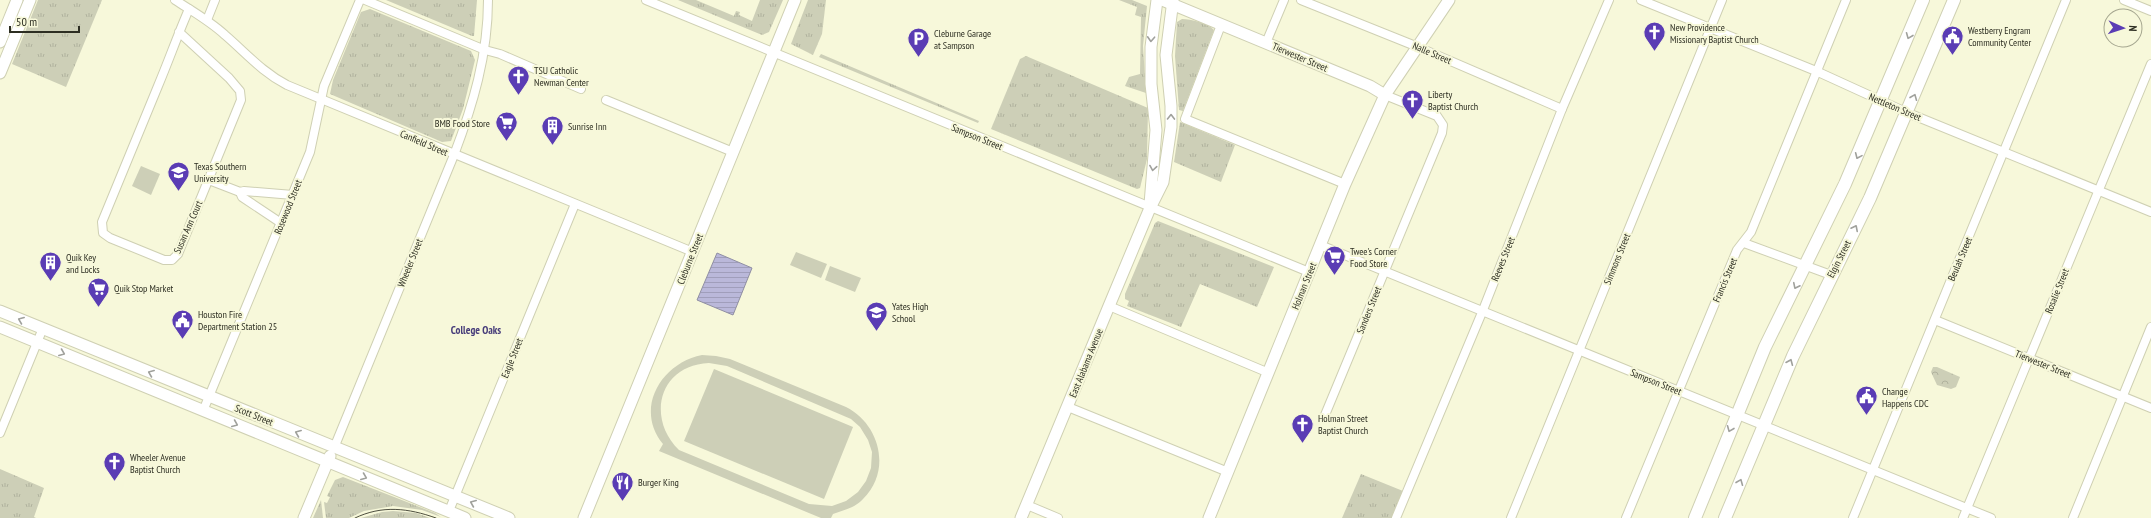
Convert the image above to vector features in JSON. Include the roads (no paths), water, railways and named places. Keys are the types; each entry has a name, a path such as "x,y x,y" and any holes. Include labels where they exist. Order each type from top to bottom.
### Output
{"main road":[{"path":"0,42 17,0"},
{"path":"0,74 30,0"},
{"name":"Cleburne Street","path":"584,518 795,0"},
{"name":"East Alabama Avenue","path":"1150,208 1156,130 1151,84 1151,47 1157,0"},
{"name":"Holman Street","path":"1209,518 1345,184 1385,95 1449,0"},
{"path":"1695,518 1736,414 1765,347 1845,184 1882,101 1924,0"},
{"name":"Elgin Street","path":"1725,518 1793,356 1831,275 1870,198 1908,112 1954,0"},
{"name":"East Alabama Avenue","path":"1022,518 1150,208 1163,182 1168,154 1171,106 1166,55 1169,1"},
{"name":"Tierwester Street","path":"1169,1 1221,25 1370,86 1385,95"},
{"name":"Scott Street","path":"0,311 509,518"},
{"name":"Scott Street","path":"0,327 465,518"},
{"path":"170,397 175,383"},
{"name":"Wheeler Street","path":"304,518 334,448"}],"street":[{"name":"Canfield Street","path":"175,0 207,20 271,77 454,155 693,252"},
{"path":"207,20 215,0"},
{"name":"Rosewood Street","path":"203,411 310,152 324,86 360,0"},
{"path":"365,0 485,50 500,54 581,89"},
{"name":"Wheeler Street","path":"334,448 454,155 472,107 485,50 488,0"},
{"name":"Sampson Street","path":"646,0 1309,272"},
{"path":"1266,43 1284,0"},
{"name":"Nalle Street","path":"1301,0 1418,47 1562,109"},
{"name":"Reeves Street","path":"1396,518 1483,310 1562,109 1609,0"},
{"name":"Nettleton Street","path":"1641,0 1816,71 1882,101 2005,153 2151,212"},
{"name":"Simmons Street","path":"1511,518 1722,0"},
{"name":"Francis Street","path":"1626,518 1737,250 1751,232 1846,0"},
{"name":"Beulah Street","path":"1853,518 1934,320 2005,153 2066,0"},
{"path":"2124,0 2151,11"},
{"name":"Susan Ann Court","path":"179,32 240,91 241,100 178,254 172,260 164,260 110,238 103,233 102,222 179,32 189,9"},
{"path":"1221,25 1185,119 1345,184"},
{"name":"Rosalie Street","path":"1963,518 2151,64"},
{"name":"Tierwester Street","path":"1385,95 1438,116"},
{"path":"606,100 733,152"},
{"name":"Sanders Street","path":"1325,415 1442,133 1443,125 1438,116"},
{"path":"209,180 240,192 244,191 293,195"},
{"path":"240,192 242,197 281,223"},
{"name":"Eagle Street","path":"449,511 575,204"},
{"path":"1744,242 1831,275"},
{"name":"Sampson Street","path":"1320,245 1385,270 1579,351 1991,518"},
{"path":"1109,306 1269,373"},
{"name":"Tierwester Street","path":"1934,320 2151,408"},
{"path":"2073,518 2151,327"},
{"path":"0,433 43,328"},
{"path":"1068,407 1228,472"},
{"path":"1027,505 1058,518"}],"water":[{"path":"717,253 752,268 733,315 697,300"}],"tram line":[{"path":"355,518 375,511 395,509 415,512 436,518"}],"place":[{"name":"New Providence Missionary Baptist Church","path":"1655,52"},
{"name":"Westberry Engram Community Center","path":"1952,56"},
{"name":"Cleburne Garage at Sampson","path":"919,58"},
{"name":"TSU Catholic Newman Center","path":"519,96"},
{"name":"Liberty Baptist Church","path":"1413,120"},
{"name":"BMB Food Store","path":"506,142"},
{"name":"Sunrise Inn","path":"553,146"},
{"name":"Texas Southern University","path":"178,192"},
{"name":"Twee's Corner Food Store","path":"1334,276"},
{"name":"Quik Key and Locks","path":"51,282"},
{"name":"Quik Stop Market","path":"98,308"},
{"name":"Yates High School","path":"877,332"},
{"name":"Houston Fire Department Station 25","path":"183,340"},
{"name":"Change Happens CDC","path":"1867,416"},
{"name":"Holman Street Baptist Church","path":"1303,444"},
{"name":"Wheeler Avenue Baptist Church","path":"114,482"},
{"name":"Burger King","path":"623,502"}],"district":[{"name":"College Oaks","path":"476,330"}]}
